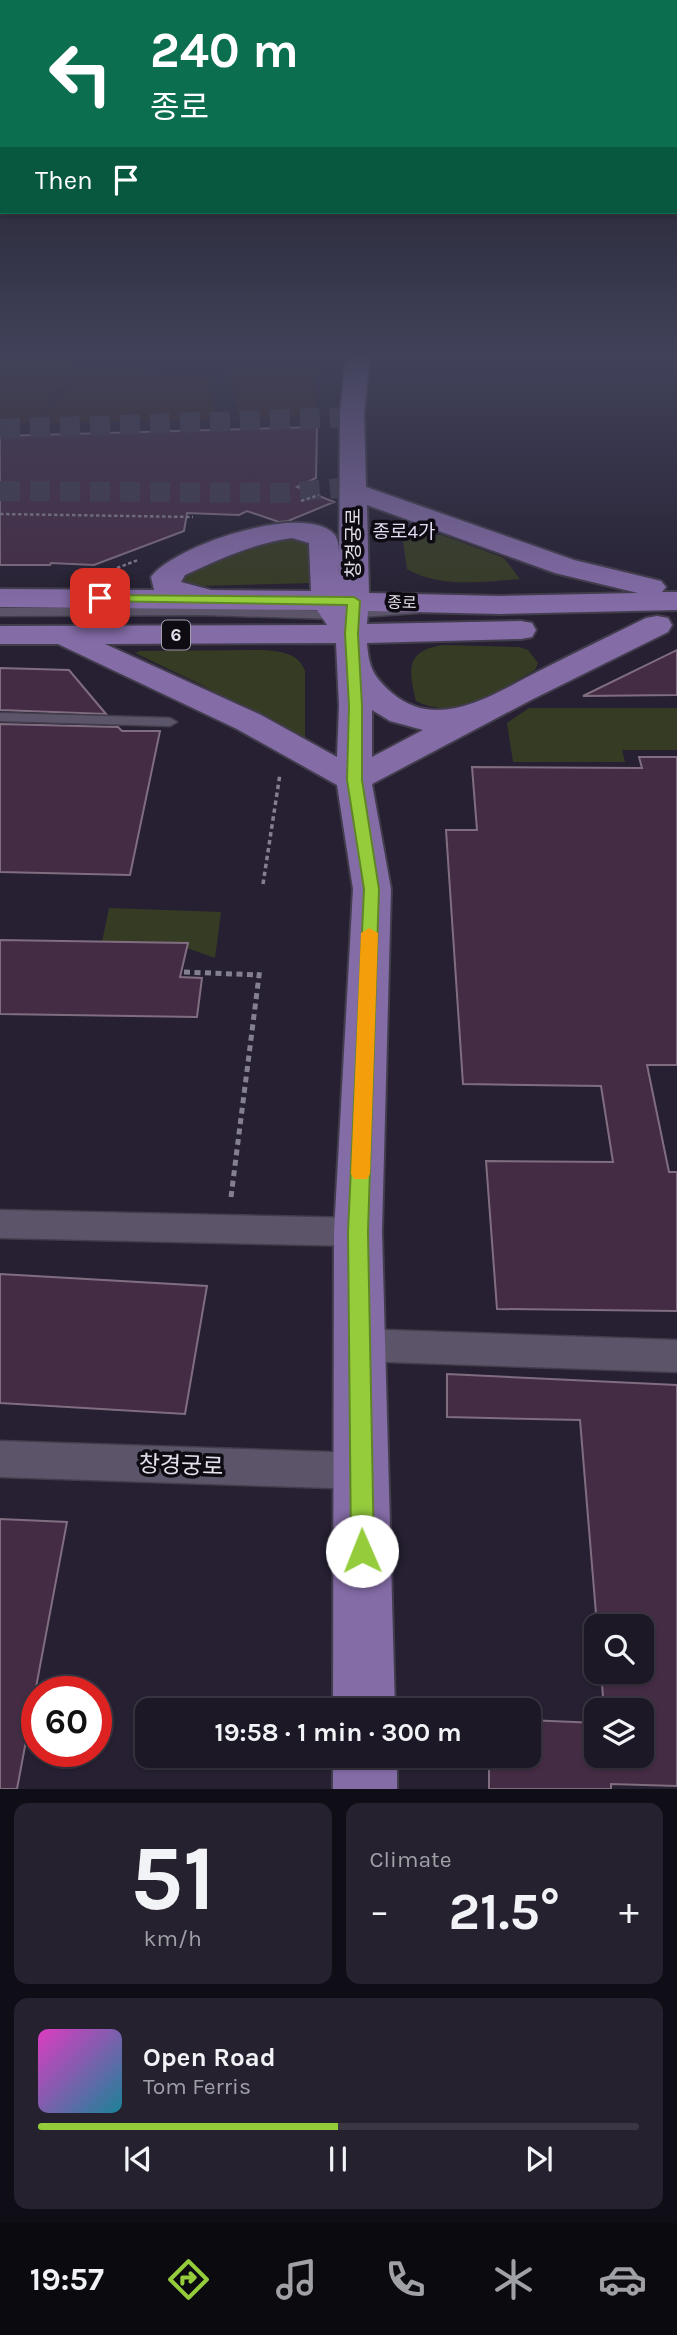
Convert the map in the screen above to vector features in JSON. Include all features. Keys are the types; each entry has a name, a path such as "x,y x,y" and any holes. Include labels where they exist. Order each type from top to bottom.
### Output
{"main road":[{"name":"창경궁로","path":"352,439 353,491 344,613 354,670 354,780 372,889 358,1232 365,1698"},
{"path":"353,491 565,567 606,579 677,591"},
{"path":"253,599 180,593 171,590 164,581 175,569 209,554 275,531 302,529 316,533 323,539 324,582 344,613"},
{"name":"종로","path":"0,598 253,599 481,631 670,617"},
{"name":"종로","path":"0,635 60,635 344,613 500,605 670,617"},
{"path":"60,635 249,722 354,780 670,617"},
{"path":"354,670 394,713 416,719 437,720 470,714 533,680 546,667 546,658 540,649 529,642 481,631"},
{"path":"365,1768 365,1789"}],"street":[{"path":"0,1224 358,1232"},
{"path":"359,1345 677,1356"},
{"name":"창경궁로","path":"0,1459 361,1471"}],"lane":[{"path":"0,612 344,613"},
{"path":"0,717 170,722"}],"path":[{"path":"0,514 193,517"},
{"path":"263,884 280,772"},
{"path":"184,972 259,972 227,1229"}],"green space":[{"path":"420,535 442,535 504,558 520,579 462,582 419,575 407,569 403,542"},
{"path":"281,536 309,537 313,583 201,586 186,583 182,579 183,574 190,570"},
{"path":"443,645 519,647 528,650 538,663 535,670 488,697 460,707 431,706 416,701 411,670 413,663 422,652"},
{"path":"263,650 294,657 305,671 305,739 299,741 202,685 135,653 140,651"},
{"path":"529,708 677,708 677,750 622,750 625,762 513,762 507,723"},
{"path":"109,908 221,912 215,958 187,948 102,942"}],"building":[{"path":"0,439 317,439 316,478 297,487 334,502 288,521 279,522 247,511 239,515 187,513 184,531 94,565 0,565"},
{"path":"677,650 677,695 583,696"},
{"path":"0,668 69,670 106,714 0,710"},
{"path":"0,724 118,727 122,731 160,731 130,875 0,872"},
{"path":"639,757 677,757 677,1065 647,1065 669,1172 677,1172 677,1311 497,1309 486,1161 613,1162 601,1086 463,1084 446,830 477,830 472,767 642,768"},
{"path":"0,940 188,943 180,977 202,978 197,1017 0,1014"},
{"path":"0,1274 207,1286 185,1414 0,1403"},
{"path":"447,1374 677,1385 677,1786 611,1784 611,1789 489,1789 489,1768 541,1768 541,1721 584,1722 584,1768 654,1768 654,1698 603,1698 602,1684 654,1684 654,1614 596,1614 580,1420 447,1417"},
{"path":"0,1519 67,1522 38,1676 21,1676 21,1767 17,1789 0,1789"}],"tunnel":[{"path":"0,491 285,493 340,488"}],"slow traffic":[{"path":"361,1174 369,933"}],"district":[{"name":"종로4가","path":"404,531"}],"route":[{"path":"100,598 354,601 351,634 356,706 354,780 372,889 358,1232 362,1551"}]}
